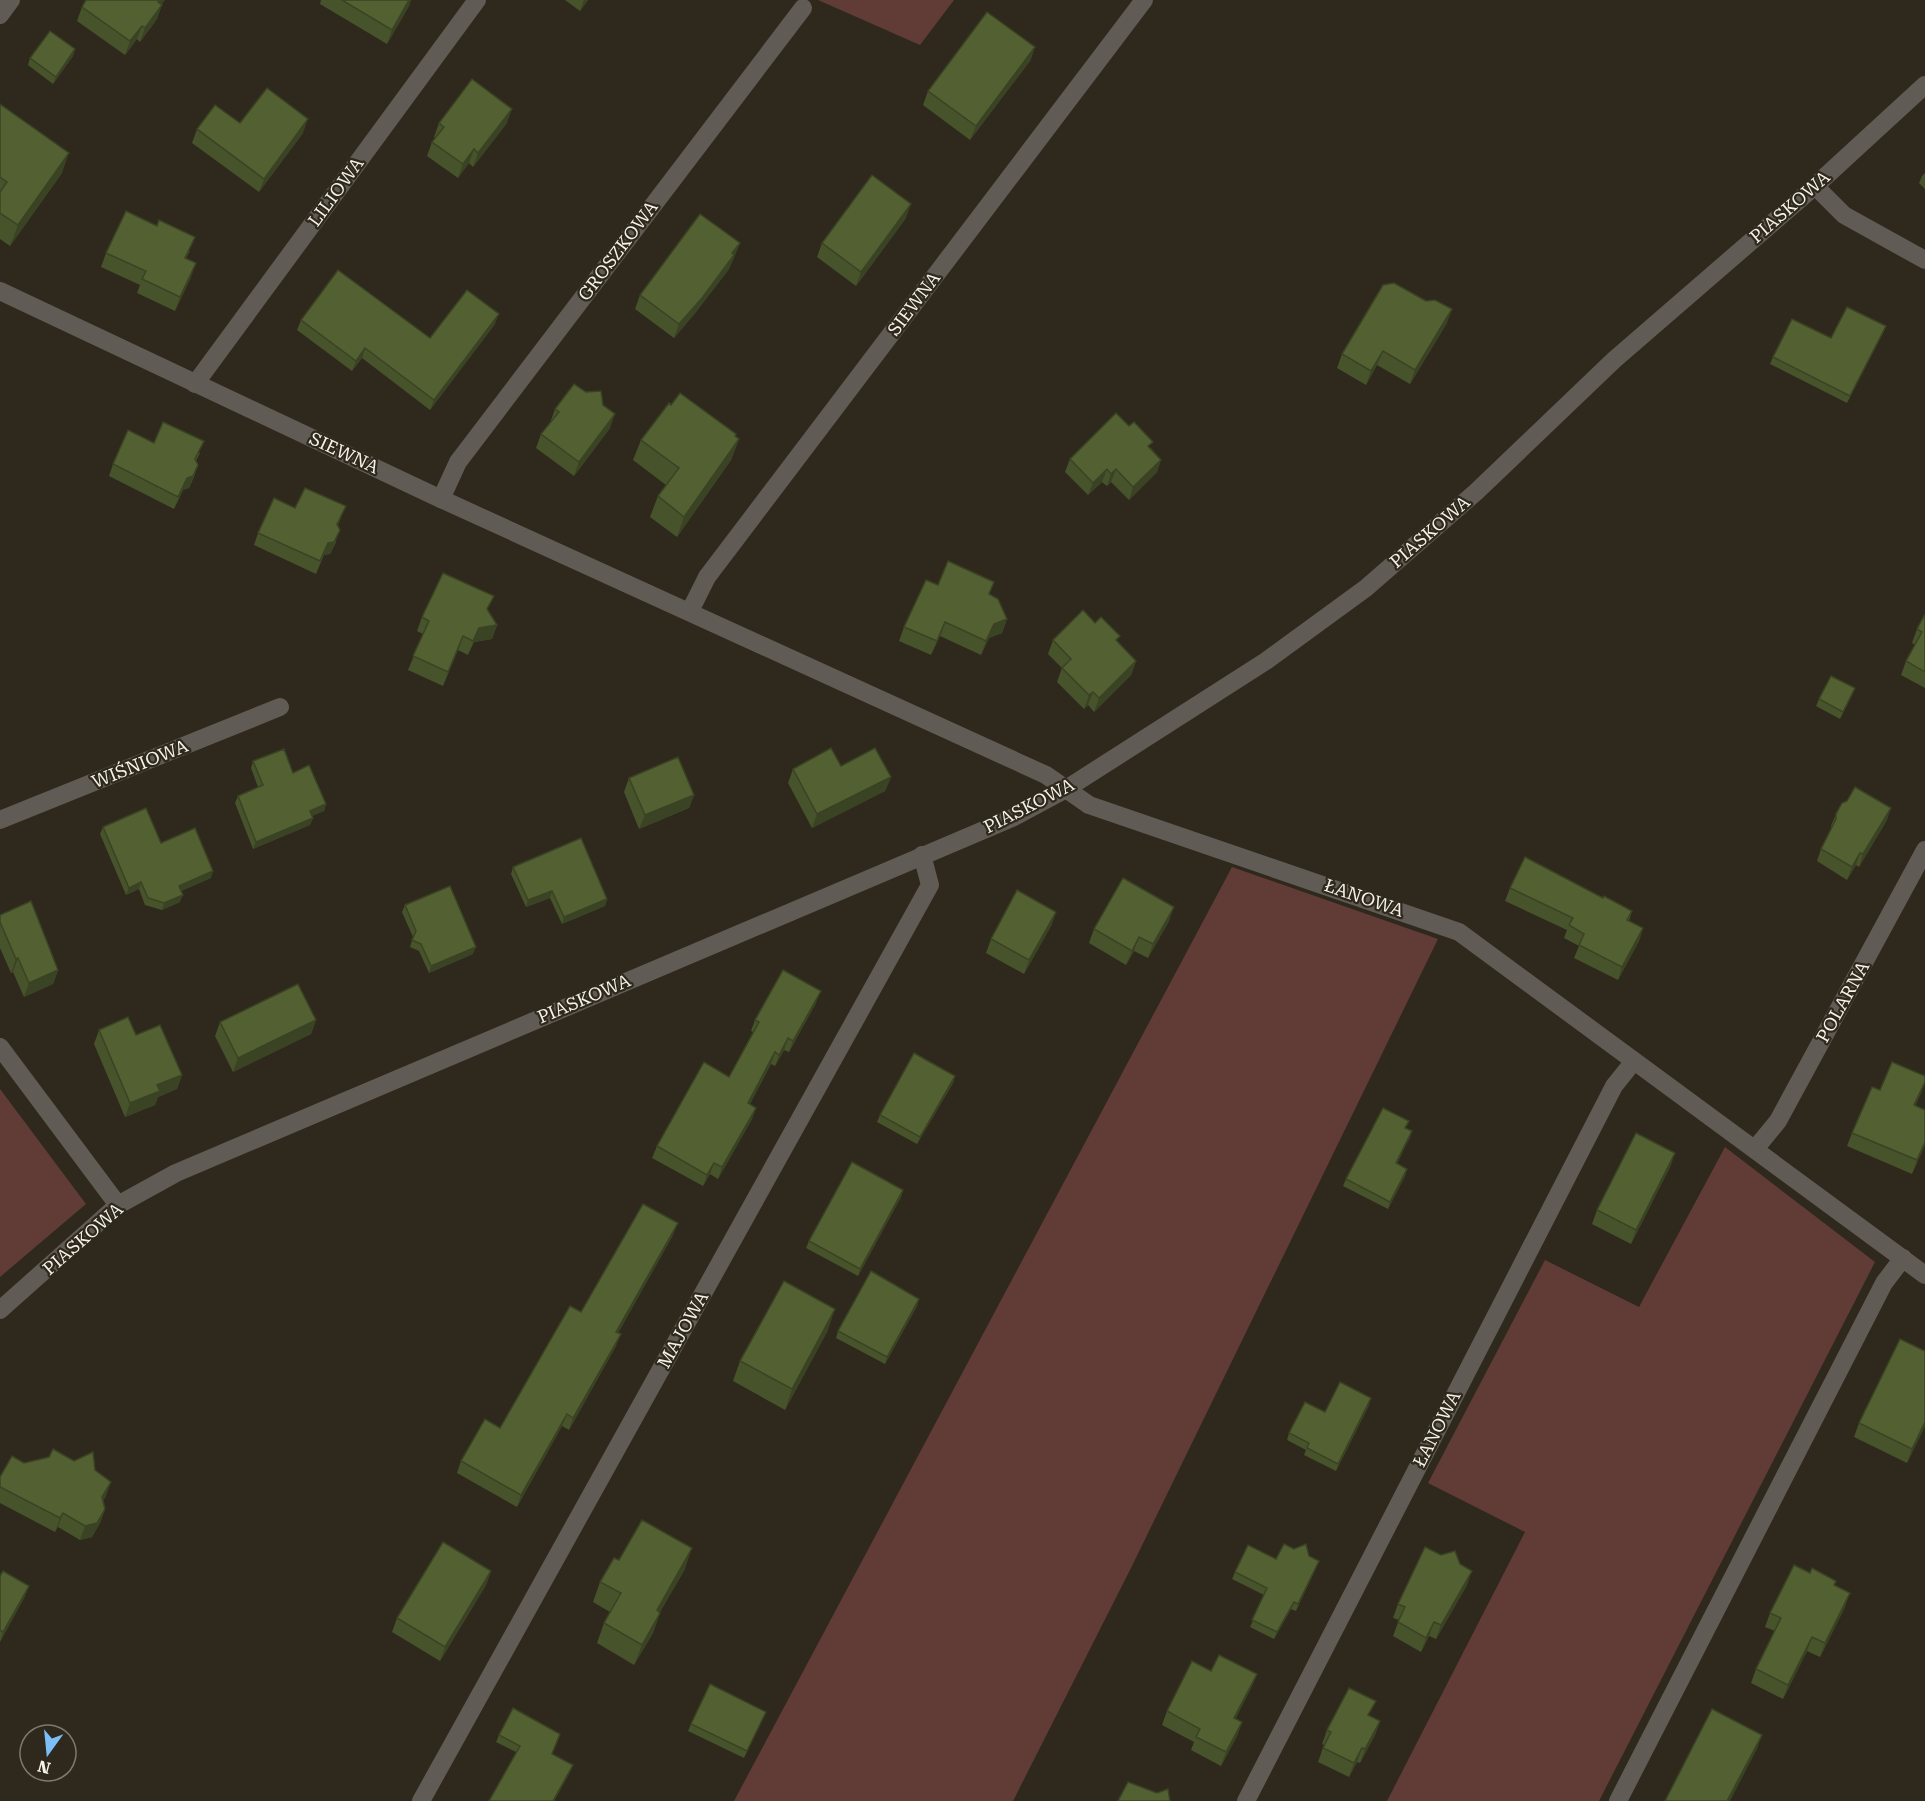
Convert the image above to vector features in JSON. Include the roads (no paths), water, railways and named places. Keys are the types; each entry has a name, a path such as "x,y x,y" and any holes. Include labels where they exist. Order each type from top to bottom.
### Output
{"street":[{"path":"0,15 11,0"},
{"name":"LILIOWA","path":"195,384 477,0"},
{"name":"SIEWNA","path":"690,611 707,576 1144,0"},
{"name":"GROSZKOWA","path":"441,499 458,462 803,8"},
{"name":"PIASKOWA","path":"0,1310 118,1205 176,1173 1012,818 1066,789 1266,661 1366,588 1476,492 1614,360 1815,186 1925,85"},
{"path":"1815,186 1844,215 1925,260"},
{"name":"SIEWNA","path":"0,291 441,499 1046,775 1066,789"},
{"name":"WIŚNIOWA","path":"0,820 280,707"},
{"name":"ŁANOWA","path":"1066,789 1089,805 1459,932 1925,1275"},
{"name":"POLARNA","path":"1755,1149 1778,1121 1925,850"},
{"name":"MAJOWA","path":"421,1801 930,885 922,855"},
{"path":"0,1047 118,1205"},
{"name":"ŁANOWA","path":"1246,1801 1614,1086 1634,1061"},
{"path":"1618,1801 1884,1283 1903,1258"}]}
